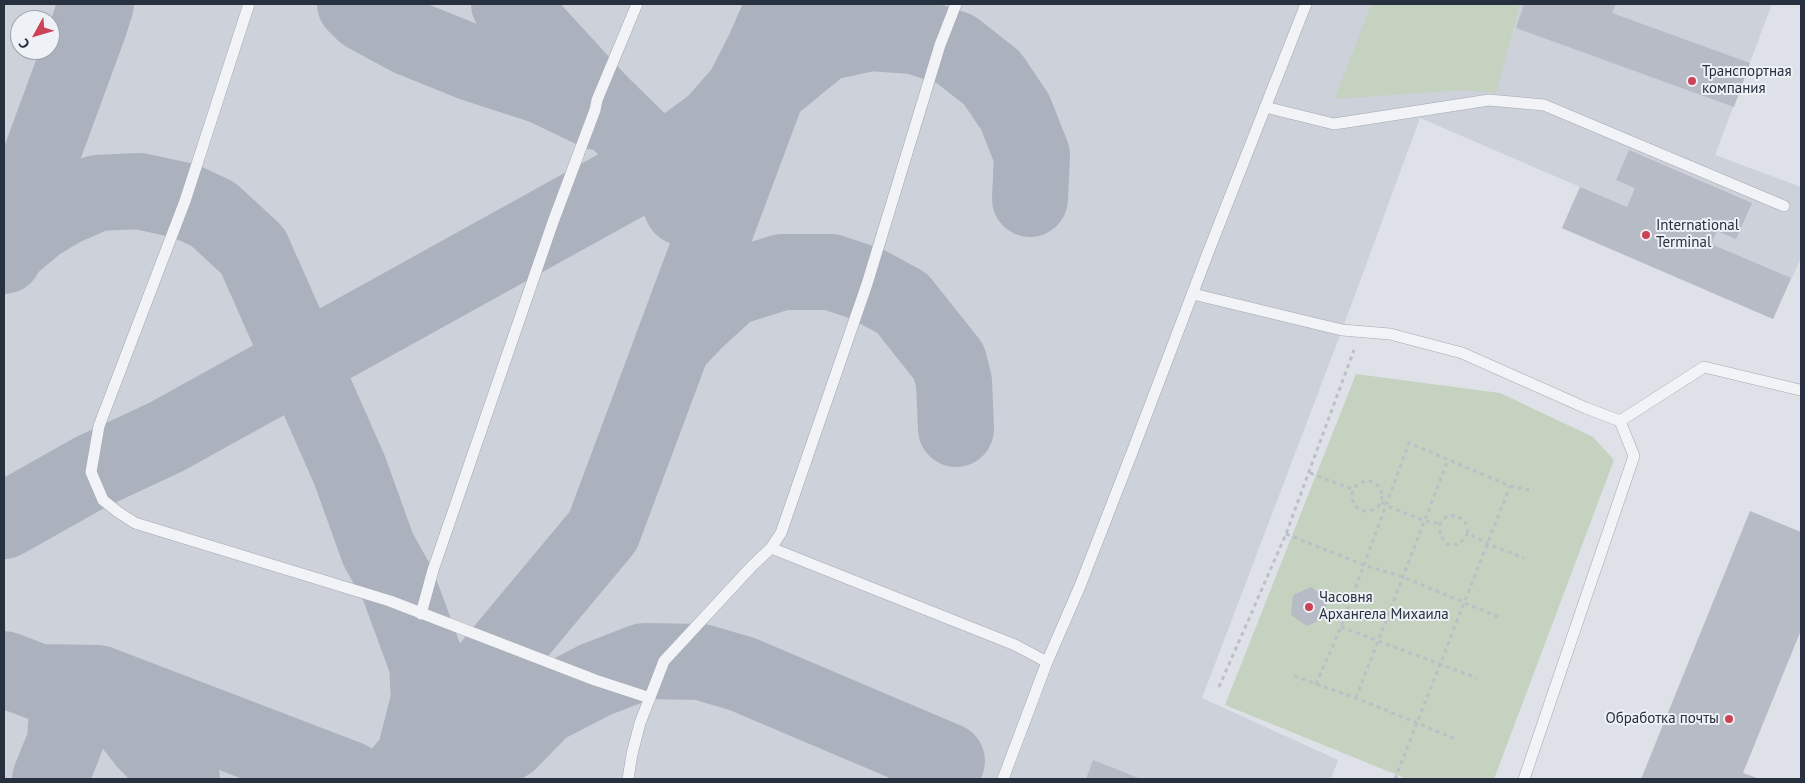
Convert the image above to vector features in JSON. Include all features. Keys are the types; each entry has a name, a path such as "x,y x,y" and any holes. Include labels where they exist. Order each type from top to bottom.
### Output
{"lane":[{"path":"249,4 185,201 99,426 91,472 103,500 136,523 390,601 595,680 650,698"},
{"path":"421,614 433,570 553,222 595,110 597,100 637,4"},
{"path":"628,779 640,723 664,661 771,548 781,533 867,284 940,45 956,4"},
{"path":"1003,779 1047,662 1116,496 1306,4"},
{"path":"1265,107 1334,124 1490,100 1544,105 1784,206"},
{"path":"1193,294 1342,330 1390,334 1462,352 1586,408 1620,421 1634,456 1524,779"},
{"path":"1620,421 1704,367 1800,390"},
{"path":"771,548 1015,645 1047,662"}],"path":[{"path":"1218,687 1286,534 1351,361 1360,331"},
{"path":"1316,684 1341,627 1409,443 1510,486 1534,491"},
{"path":"1356,698 1448,460"},
{"path":"1310,473 1352,489"},
{"path":"1361,481 1374,481 1382,490 1382,502 1373,511 1360,510 1352,501 1352,489 1361,481"},
{"path":"1396,779 1463,602 1510,486"},
{"path":"1382,502 1387,506 1440,524"},
{"path":"1468,533 1459,545 1447,544 1440,535 1440,524 1446,517 1456,515 1464,521 1468,533 1488,544 1524,558"},
{"path":"1286,534 1364,565 1403,577 1501,618"},
{"path":"1341,627 1477,678"},
{"path":"1294,676 1356,698 1458,740"}],"shaded area":[{"path":"4,4 1772,4 1715,155 1801,187 1801,258 1773,319 1562,228 1580,187 1420,118 1342,330 1202,698 1338,760 1331,779 4,779"}],"green space":[{"path":"1371,4 1520,4 1496,93 1462,90 1335,99"},
{"path":"1356,374 1500,393 1593,437 1614,460 1494,779 1407,779 1225,705"}],"building":[{"path":"1524,4 1616,4 1612,13 1750,63 1734,107 1516,28"},
{"name":"International Terminal","path":"1629,150 1752,203 1736,239 1717,231 1711,244 1791,278 1773,319 1562,228 1580,187 1627,207 1635,188 1616,180"},
{"path":"1750,511 1801,532 1801,630 1743,773 1760,779 1641,779"},
{"name":"Часовня Архангела Михаила","path":"1311,587 1327,599 1325,618 1307,626 1291,615 1293,595"},
{"path":"1093,760 1141,779 1086,779"}],"taxiway":[{"path":"7,249 96,4"},
{"path":"355,4 364,13 410,38 472,63 543,86 597,112"},
{"path":"509,4 597,100 661,163 674,186 682,207"},
{"path":"4,521 91,472 166,437 661,163 714,124 743,91 781,11"},
{"path":"765,54 769,88 824,43 870,33 914,36 955,49 992,78 1015,112 1032,155 1030,199"},
{"path":"396,779 603,531 774,73"},
{"path":"4,256 7,249 38,223 63,208 97,193 139,191 185,201 213,214 253,251 350,471 378,549 398,585 427,664 429,699 414,758"},
{"path":"674,343 731,288 782,272 831,272 867,284 902,303 949,362 954,382 956,429"},
{"path":"422,779 469,765 509,742 543,707 595,680 644,661 701,662 742,674 947,761"},
{"path":"4,669 38,682 98,683 349,779"},
{"path":"38,682 66,692 65,742 50,779"},
{"path":"102,687 146,742 182,779"}],"place":[{"name":"Транспортная компания","path":"1692,81"},
{"name":"International Terminal","path":"1646,235"},
{"name":"Часовня Архангела Михаила","path":"1309,607"},
{"name":"Обработка почты","path":"1729,719"}]}
